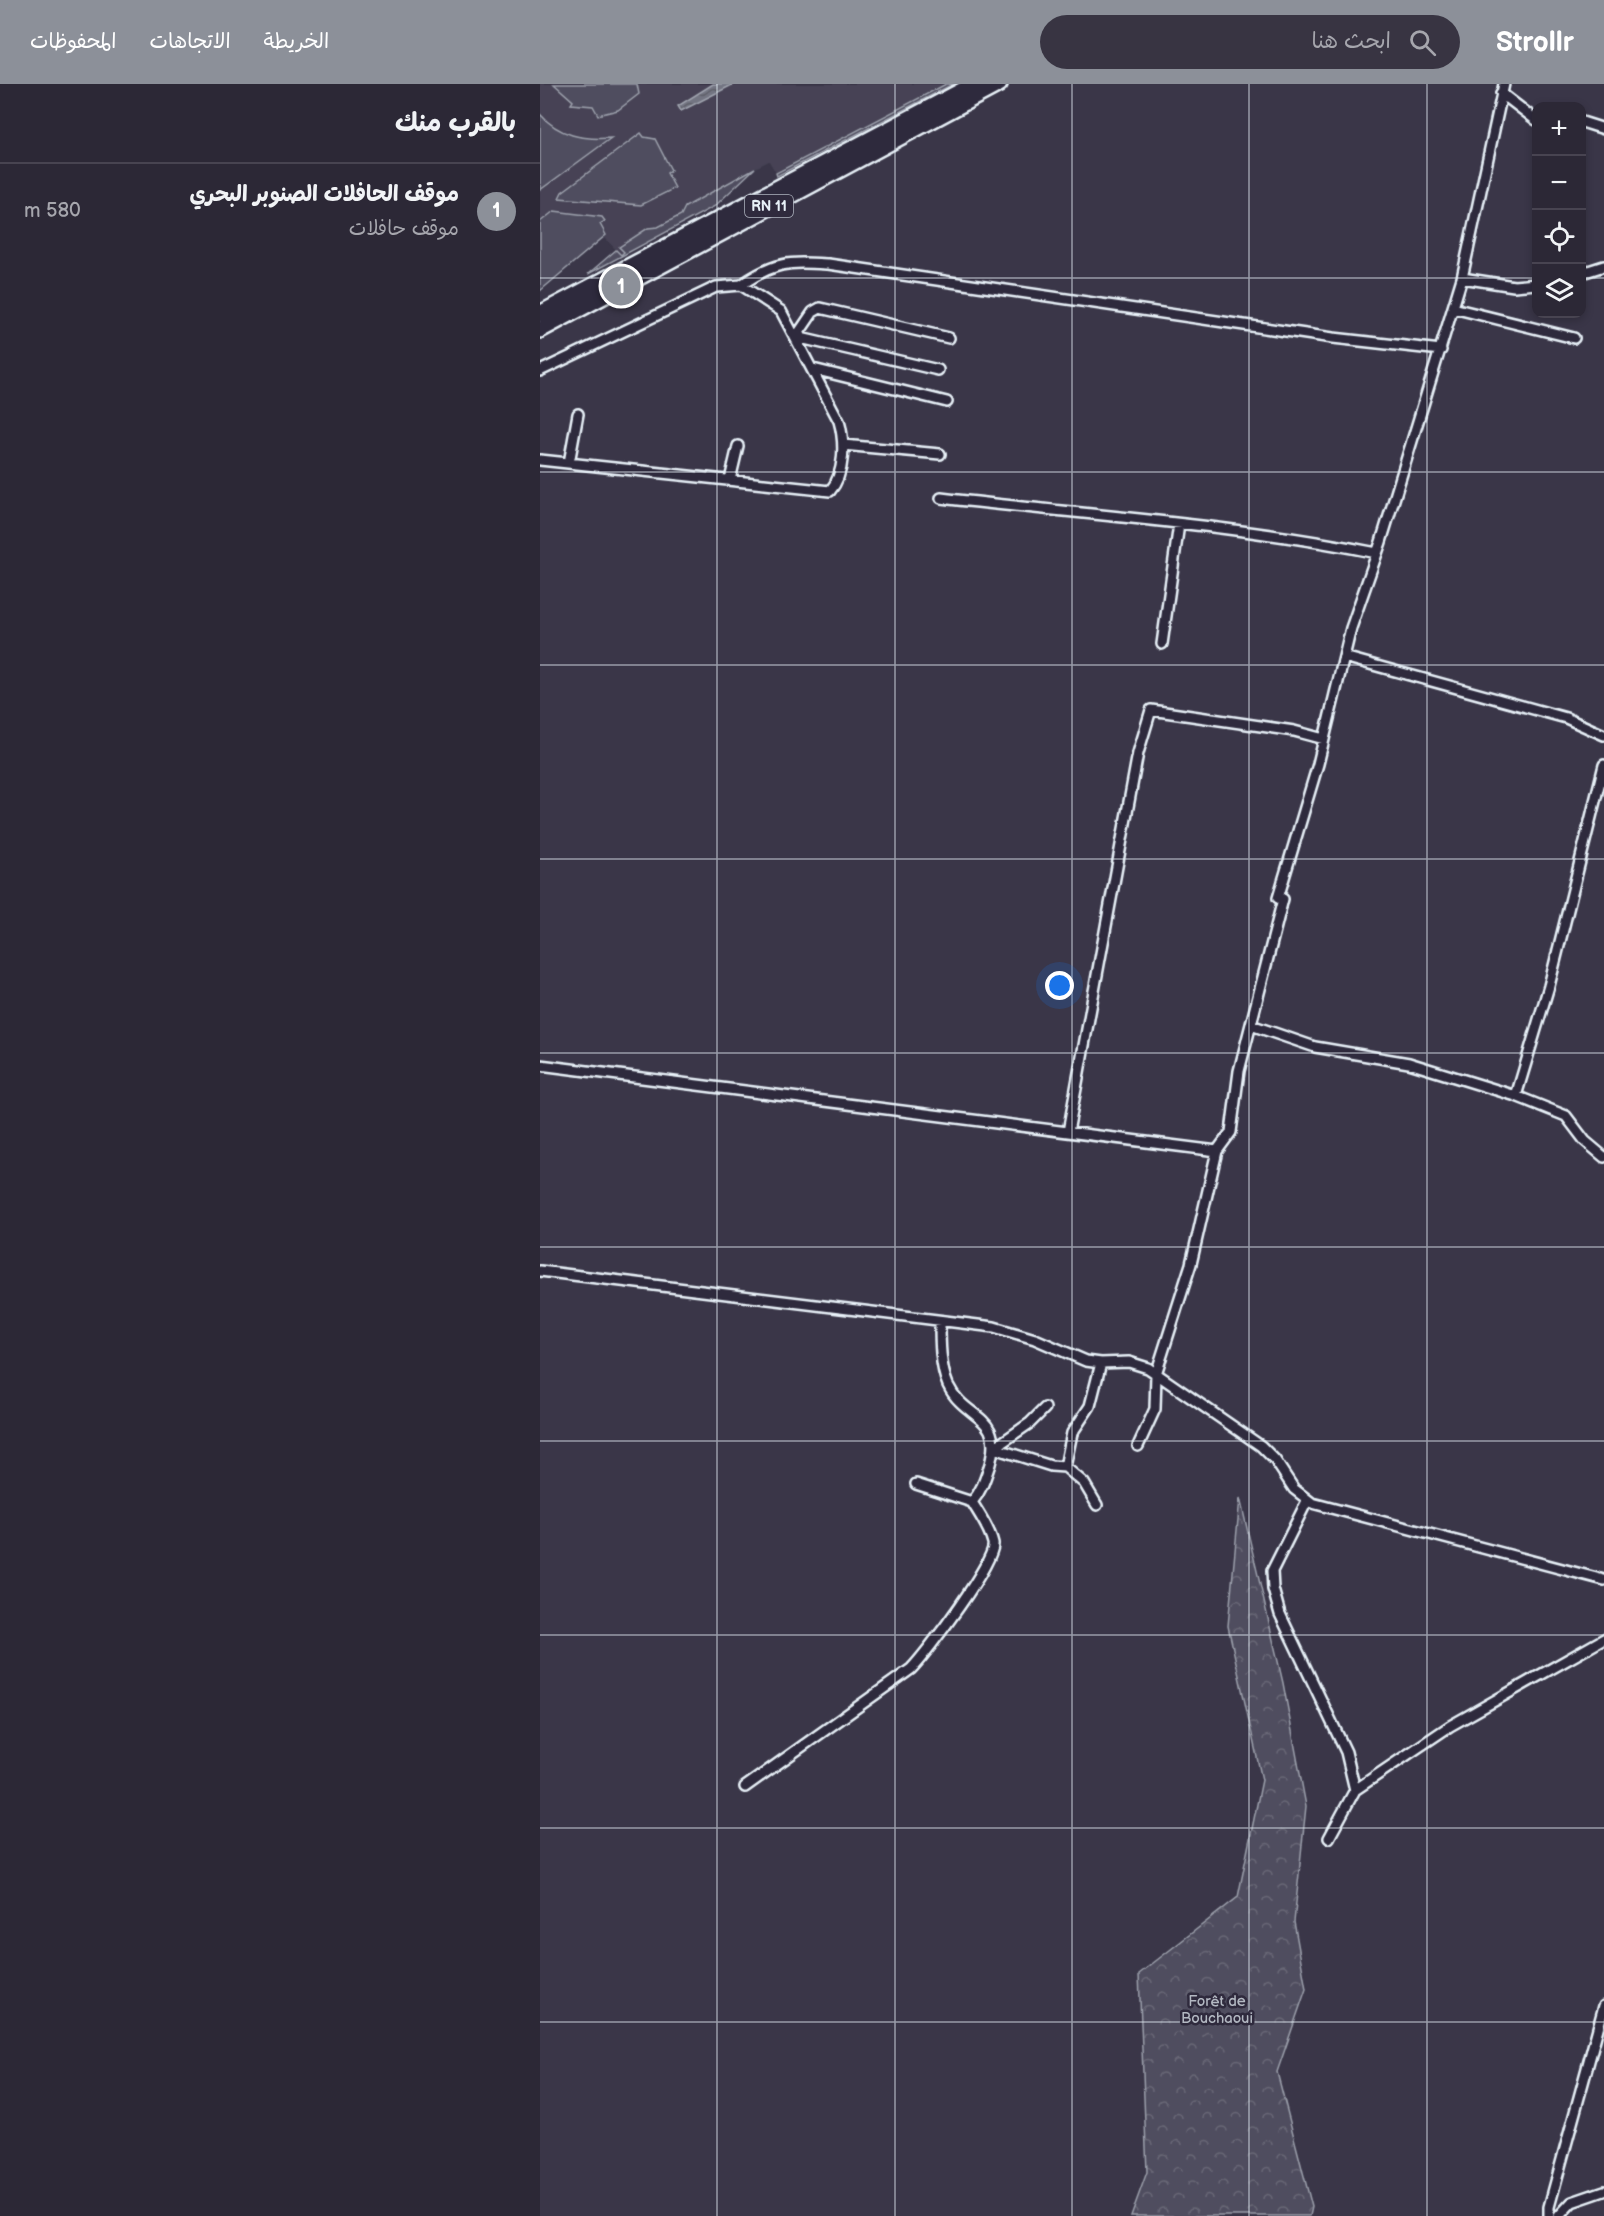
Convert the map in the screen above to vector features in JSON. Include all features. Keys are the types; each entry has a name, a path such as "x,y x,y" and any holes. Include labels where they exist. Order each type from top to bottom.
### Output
{"highway":[{"name":"RN 11","path":"540,314 975,84"},
{"name":"RN 11","path":"540,330 999,84"}],"street":[{"path":"1502,88 1532,116"},
{"path":"1138,1446 1155,1409 1156,1374 1191,1264 1217,1151 1231,1132 1239,1071 1280,898 1324,739 1351,628 1377,553 1462,278 1502,88"},
{"path":"1586,124 1604,129"},
{"path":"540,371 716,287 741,285 760,272 786,262 828,264 1321,336 1441,350"},
{"path":"1586,271 1604,266"},
{"path":"1462,278 1514,286 1532,284"},
{"path":"540,459 830,492 837,483 843,445 839,421 781,311 741,285"},
{"path":"796,337 813,312 820,308 950,338"},
{"path":"1453,308 1574,338"},
{"path":"796,337 938,370"},
{"path":"813,369 947,402"},
{"path":"569,463 578,414"},
{"path":"843,445 940,454"},
{"path":"730,480 738,446"},
{"path":"940,498 1179,524 1337,545 1377,553"},
{"path":"1162,644 1179,524"},
{"path":"1344,657 1566,718 1604,735"},
{"path":"1068,1132 1138,753 1151,710 1294,731 1324,739"},
{"path":"1516,1096 1549,986 1604,765"},
{"path":"1251,1025 1315,1047 1409,1063 1516,1096 1566,1116 1585,1141 1604,1157"},
{"path":"540,1065 1217,1151"},
{"path":"540,1271 1008,1330 1080,1359 1101,1363 1129,1362 1156,1374 1268,1453 1294,1489 1306,1501 1604,1580"},
{"path":"940,1321 941,1346 948,1386 968,1409 988,1426 993,1435 994,1448 982,1490 972,1502"},
{"path":"1065,1467 1072,1432 1090,1406 1101,1363"},
{"path":"994,1448 1030,1423 1045,1408"},
{"path":"994,1448 1051,1466 1065,1467 1084,1483 1097,1505"},
{"path":"745,1787 900,1678 924,1656 978,1579 993,1551 993,1542 972,1502 916,1484"},
{"path":"1306,1501 1272,1571 1273,1589 1280,1614 1346,1752 1355,1790"},
{"path":"1329,1838 1355,1790 1450,1726 1604,1639"},
{"path":"1550,2216 1555,2187 1604,2006"},
{"path":"1559,2216 1572,2202 1604,2191"}],"shaded area":[{"path":"540,84 946,84 776,173 769,161 755,168 715,206 622,256 604,237 540,291"}],"green space":[{"path":"554,84 637,84 639,94 618,110 598,115 593,106 571,104 573,101"},
{"path":"946,84 953,84 777,176 776,173"},
{"path":"540,114 563,132 581,137 611,138 540,190"},
{"path":"641,133 644,137 655,139 671,170 667,173 675,188 641,205 559,198 562,192"},
{"path":"755,168 715,206 588,274 616,250 621,255 624,252 619,247 648,228 658,227 681,215 685,207"},
{"path":"554,211 602,217 605,221 600,224 606,235 540,291 540,222"},
{"name":"Forêt de Bouchaoui","path":"1240,1498 1283,1683 1306,1806 1294,1922 1306,1989 1277,2072 1312,2207 1310,2216 1131,2216 1147,2172 1139,1974 1238,1897 1262,1780 1228,1626"}],"water":[{"path":"713,84 734,84 681,111 678,106"}],"place":[{"name":"موقف الحافلات الصنوبر البحري","path":"621,286"}]}
